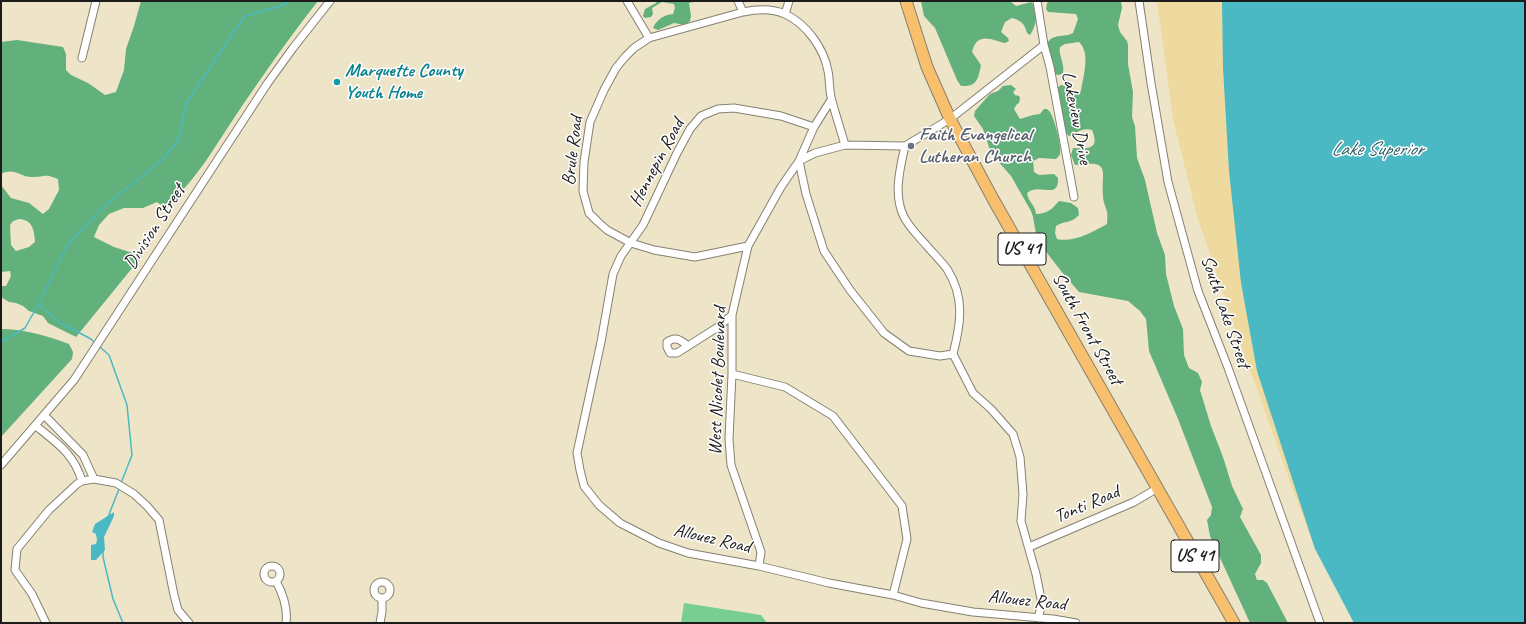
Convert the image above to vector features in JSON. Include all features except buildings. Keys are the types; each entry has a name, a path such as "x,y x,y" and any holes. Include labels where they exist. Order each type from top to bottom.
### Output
{"highway":[{"name":"South Front Street","path":"906,1 927,67 950,119 993,199 1156,489 1234,623"}],"street":[{"path":"82,58 96,1"},
{"name":"Division Street","path":"1,465 45,416 74,380 267,84 330,1"},
{"path":"627,1 649,38"},
{"path":"738,1 743,12"},
{"path":"790,1 785,14 804,28 813,38 824,58 828,70 831,100 845,145"},
{"name":"Lakeview Drive","path":"1038,1 1044,45 1050,67 1074,197"},
{"name":"South Lake Street","path":"1139,1 1168,182 1198,291 1227,365 1320,623"},
{"name":"Brule Road","path":"748,246 695,257 654,250 631,243 607,230 589,213 583,191 584,162 590,122 604,90 616,68 634,48 649,38 666,32 743,12 762,9 785,14"},
{"path":"953,354 940,356 909,351 884,333 850,290 824,251 806,194 799,161 828,149 845,145 905,146 950,119 1044,45"},
{"name":"West Nicolet Boulevard","path":"759,566 761,552 731,465 728,439 732,374 732,315 748,246 781,187 799,161 814,127 831,100"},
{"name":"Hennepin Road","path":"631,243 643,225 690,129 701,116 718,109 734,108 781,116 814,127"},
{"path":"905,146 898,185 900,206 904,218 946,269 958,294 960,308 959,330 953,354 973,393 991,409 1013,434 1020,457 1023,494 1021,521 1040,589 1042,604 1038,618"},
{"name":"Allouez Road","path":"631,243 621,256 613,274 601,342 577,453 584,486 599,505 620,523 659,543 688,553 759,566 829,583 893,595 921,603 973,612 1076,623"},
{"path":"688,345 718,327 732,315"},
{"path":"732,374 786,386 833,416 902,506 907,539 893,595"},
{"path":"45,416 83,455 94,479"},
{"path":"36,426 66,450 79,470 82,481"},
{"path":"46,623 32,594 15,570 17,549 48,510 77,484 82,481 94,479 116,483 134,494 148,506 159,520 178,610 189,623"},
{"name":"Tonti Road","path":"1029,548 1134,502 1156,489"},
{"path":"276,581 284,596 286,623"},
{"path":"380,623 382,599"}],"green space":[{"path":"141,1 318,1 265,73 204,164 177,196 167,205 161,205 157,202 143,208 124,208 109,214 99,225 94,237 114,247 142,256 76,337 48,323 43,316 29,311 16,303 9,302 1,297 1,286 6,286 11,276 10,271 1,272 1,185 11,198 29,203 43,214 49,209 59,190 58,179 50,176 28,177 13,172 1,174 1,42 17,40 63,47 66,54 66,70 71,75 88,83 105,95 116,92 124,70 126,49","holes":["19,219 24,220 32,226 35,242 29,247 16,251 11,245 10,225 13,221"]},
{"path":"657,1 698,1 689,3 691,16 690,21 685,25 674,23 658,30 653,28 657,22 664,16 673,14 675,8 674,4 662,2 652,8 653,14 651,17 645,18 643,16 645,9"},
{"path":"921,1 1010,1 1016,6 1031,2 1034,5 1036,18 1030,35 1027,33 1022,23 1012,18 1005,22 1001,32 1008,38 1009,41 1005,43 986,38 977,41 972,52 981,65 978,78 970,85 961,86 935,28 924,16"},
{"path":"1050,1 1121,1 1122,8 1118,25 1120,32 1127,41 1128,45 1128,64 1133,92 1132,117 1135,126 1137,158 1145,180 1157,233 1165,255 1166,274 1174,306 1183,329 1184,355 1189,368 1198,373 1202,382 1200,390 1211,426 1232,486 1243,509 1240,517 1261,555 1261,563 1255,574 1257,580 1263,580 1267,583 1288,623 1250,623 1210,536 1207,520 1211,515 1212,507 1178,419 1149,351 1146,319 1140,311 1128,301 1079,292 1061,271 1037,240 1031,211 1011,176 991,153 983,129 974,116 975,111 990,94 998,91 1003,86 1011,85 1016,89 1013,92 1015,95 1019,96 1020,98 1019,103 1014,109 1020,119 1040,114 1044,109 1048,110 1051,114 1059,139 1060,154 1056,159 1039,158 1033,161 1034,172 1039,175 1054,174 1058,178 1057,185 1052,190 1037,189 1027,193 1036,214 1049,210 1059,201 1071,203 1078,208 1079,215 1076,218 1056,226 1055,233 1057,239 1063,240 1076,238 1107,224 1107,213 1103,198 1102,169 1100,166 1095,164 1075,165 1071,155 1073,148 1088,148 1094,144 1095,141 1092,130 1082,130 1069,136 1064,131 1057,90 1061,85 1065,86 1071,93 1081,91 1085,65 1085,52 1079,42 1065,44 1060,47 1063,73 1059,75 1054,74 1047,44 1052,38 1073,33 1078,19 1076,14 1048,12 1046,9 1047,3"},
{"path":"1,329 27,332 52,338 69,344 73,352 72,359 1,437"},
{"path":"684,603 761,615 767,623 681,623"}],"sand":[{"path":"1157,1 1293,1 1315,549 1245,357 1197,216 1173,119"}],"water":[{"name":"Lake Superior","path":"1222,1 1525,1 1525,623 1354,623 1315,549 1257,371 1241,283 1229,171 1223,68"},
{"path":"114,512 114,516 104,537 105,550 96,560 91,560 91,545 96,544 97,540 96,534 92,532 95,524"}],"waterway":[{"path":"1,342 25,328 68,244 102,208 162,160 178,141 187,102 245,16 281,6 290,1"},
{"path":"39,305 59,322 91,339 95,343"},
{"path":"100,347 109,355 127,405 132,455 121,483"},
{"path":"108,517 119,489"},
{"path":"103,552 113,599 123,623"}],"place":[{"name":"Marquette County Youth Home","path":"337,82"},
{"name":"Faith Evangelical Lutheran Church","path":"911,146"}]}
